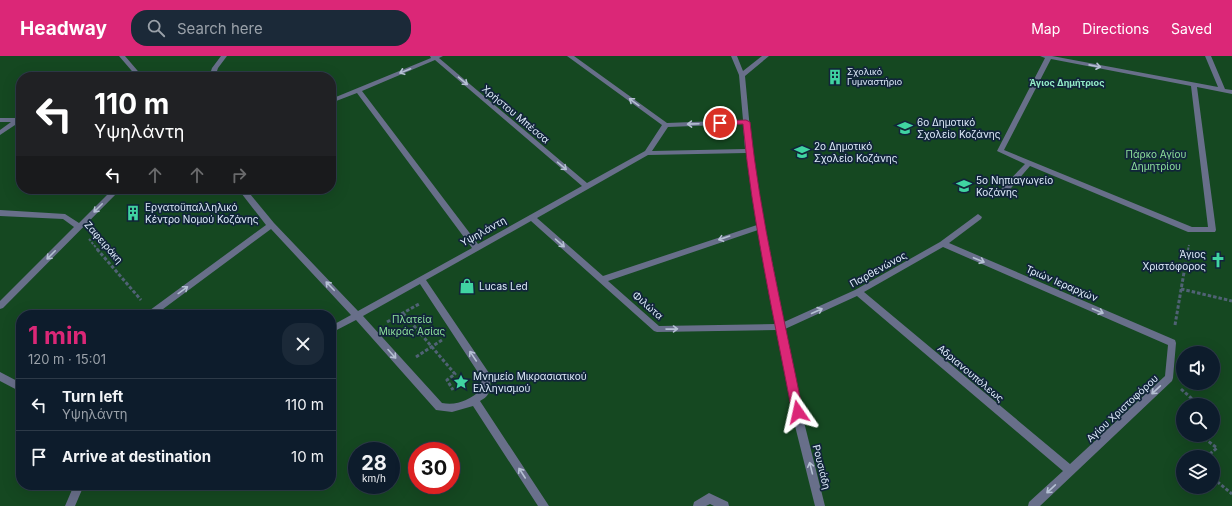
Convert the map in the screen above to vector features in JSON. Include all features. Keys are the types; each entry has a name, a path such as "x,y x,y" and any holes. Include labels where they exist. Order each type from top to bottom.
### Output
{"street":[{"path":"122,56 136,72"},
{"path":"214,72 224,56"},
{"path":"570,56 666,125 746,122"},
{"name":"Ρουσιάδη","path":"734,56 742,75 749,151 761,226 800,426 820,506"},
{"path":"742,75 766,56"},
{"path":"1208,56 1222,90"},
{"path":"336,99 437,57"},
{"name":"Χρήστου Μπέσσα","path":"437,57 586,186"},
{"path":"1194,85 1212,230 1191,230 1000,151 1046,57 1232,92"},
{"path":"358,90 476,248"},
{"path":"0,120 16,120"},
{"path":"0,133 16,123"},
{"name":"Υψηλάντη","path":"647,153 666,125"},
{"name":"Υψηλάντη","path":"336,327 647,153 749,151"},
{"path":"1003,192 1029,163"},
{"path":"0,306 111,194"},
{"path":"246,194 271,225 357,314 439,407 446,409 464,406 475,401 485,392 486,376 421,279"},
{"name":"Ζαφειράκη","path":"0,214 65,217 79,227"},
{"name":"Φιλώτα","path":"531,217 657,329 781,327"},
{"name":"Παρθενώνος","path":"781,327 858,292 943,244 978,217"},
{"path":"156,310 271,225"},
{"path":"602,280 761,226"},
{"name":"Τριών Ιεραρχών","path":"943,244 1172,343"},
{"name":"Αδριανουπόλεως","path":"858,292 1071,471"},
{"name":"Αγίου Χριστοφόρου","path":"1034,506 1169,378 1172,343"},
{"path":"0,376 16,385"},
{"path":"475,401 544,506"},
{"path":"70,506 77,490"},
{"path":"698,506 709,498 724,506"}],"path":[{"name":"Ζαφειράκη","path":"79,227 148,310"},
{"path":"1172,343 1191,230"},
{"path":"1181,289 1232,301"},
{"path":"372,331 433,296"},
{"path":"403,313 455,374 446,380 464,406"},
{"path":"403,366 456,331"},
{"path":"1169,378 1191,398"},
{"path":"1209,442 1216,448 1214,450"},
{"path":"1220,484 1232,494"}],"green space":[{"path":"0,56 1232,56 1232,506 0,506"}],"place":[{"name":"Σχολικό Γυμναστήριο","path":"835,77"},
{"name":"6ο Δημοτικό Σχολείο Κοζάνης","path":"905,128"},
{"name":"2ο Δημοτικό Σχολείο Κοζάνης","path":"802,152"},
{"name":"5ο Νηπιαγωγείο Κοζάνης","path":"964,186"},
{"name":"Εργατοϋπαλληλικό Κέντρο Νομού Κοζάνης","path":"133,213"},
{"name":"Άγιος Χριστόφορος","path":"1218,260"},
{"name":"Lucas Led","path":"467,286"},
{"name":"Μνημείο Μικρασιατικού Ελληνισμού","path":"461,382"}],"district":[{"name":"Άγιος Δημήτριος","path":"1067,83"}],"route":[{"path":"720,123 746,122 761,226 798,412"}],"park label":[{"name":"Πάρκο Αγίου Δημητρίου","path":"1156,160"},
{"name":"Πλατεία Μικράς Ασίας","path":"412,324"}]}
